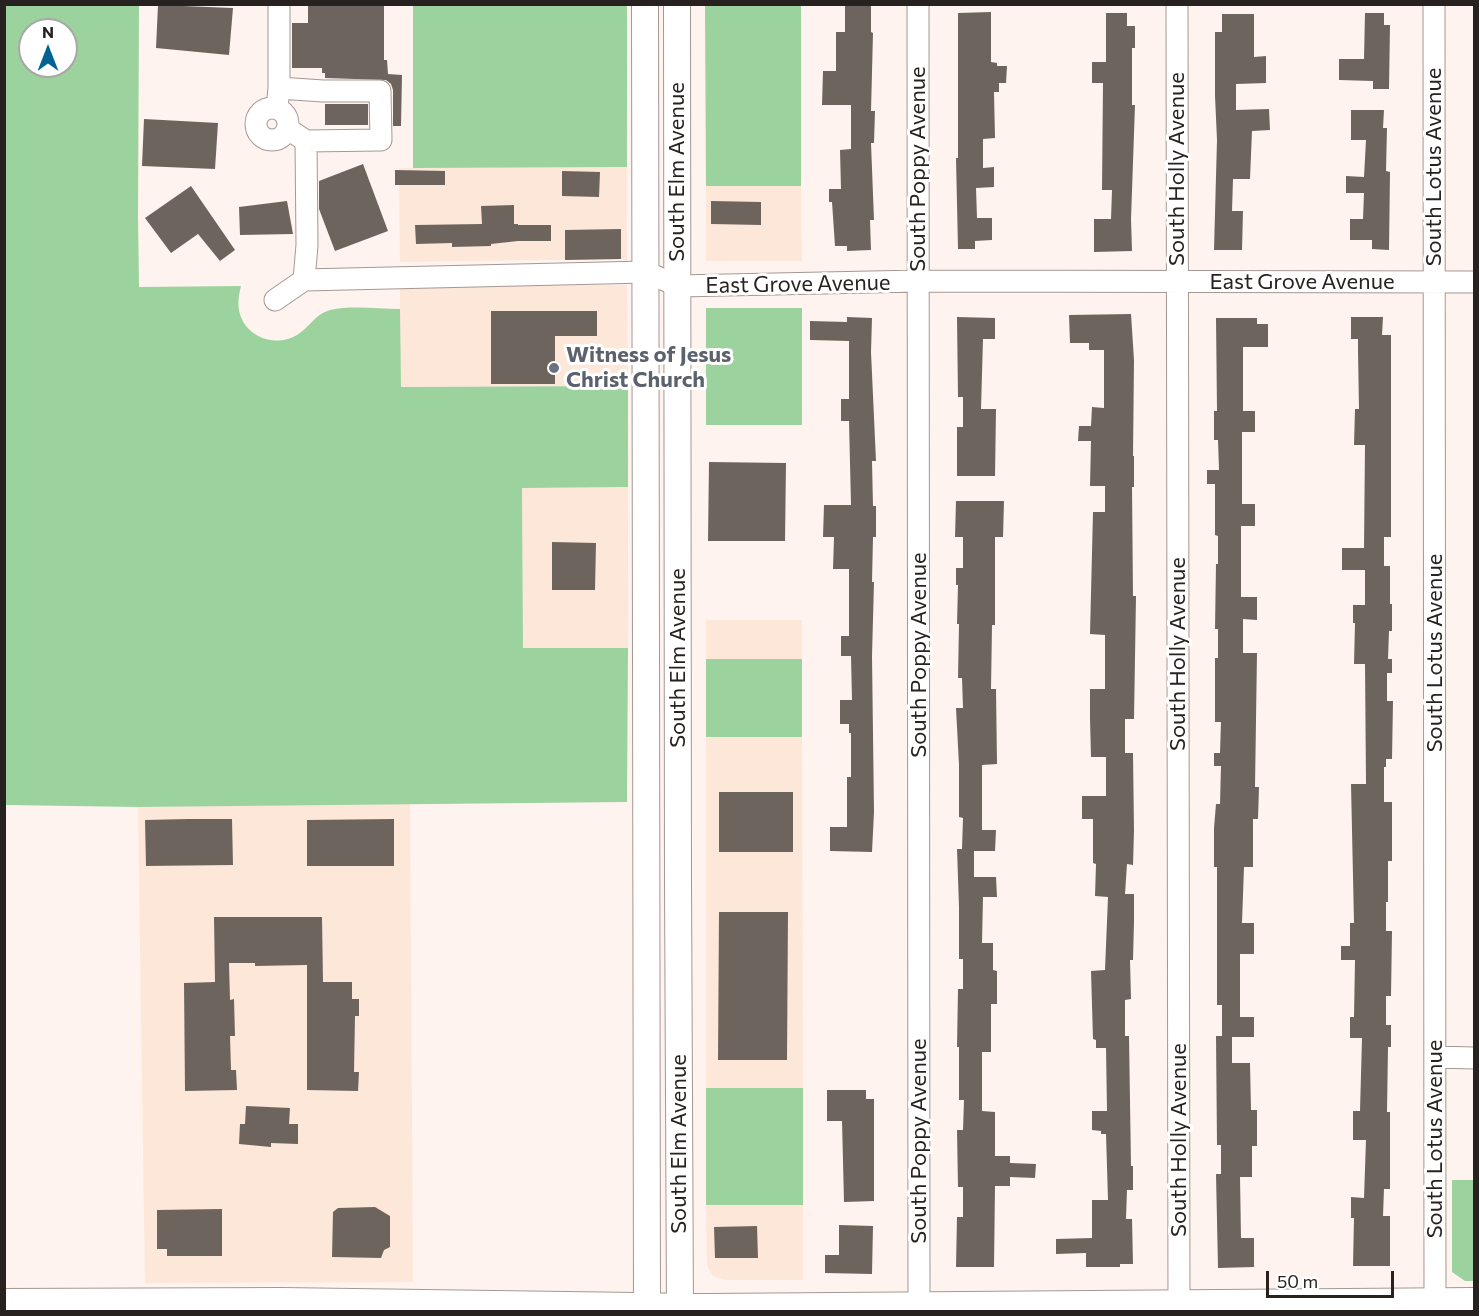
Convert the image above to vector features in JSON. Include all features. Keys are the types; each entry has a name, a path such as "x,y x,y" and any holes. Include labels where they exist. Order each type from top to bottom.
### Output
{"main road":[{"name":"South Elm Avenue","path":"645,4 647,1309"},
{"name":"South Elm Avenue","path":"677,4 680,1309"},
{"path":"4,1302 195,1306 680,1309 919,1306 1173,1308 1431,1306 1474,1301"}],"street":[{"path":"279,4 278,98 282,111 288,119 288,129 277,140 266,139 258,132 256,121 258,116 278,98 323,91 380,91 381,140 306,141 288,129"},
{"name":"South Poppy Avenue","path":"918,4 919,1306"},
{"name":"South Holly Avenue","path":"1173,1308 1177,4"},
{"name":"South Lotus Avenue","path":"1431,1306 1435,1058 1434,4"},
{"path":"275,300 304,280 307,245 306,141"},
{"name":"East Grove Avenue","path":"304,280 646,272 678,286 919,281 1474,282"},
{"path":"1435,1058 1474,1058"}],"shaded area":[{"path":"627,167 627,261 621,259 400,262 399,168"},
{"path":"706,186 801,186 802,261 706,261"},
{"path":"627,285 628,386 400,387 400,286"},
{"path":"628,487 628,648 523,648 522,488"},
{"path":"706,620 802,620 802,659 706,659"},
{"path":"706,737 802,737 803,1088 706,1088"},
{"path":"410,803 413,1282 145,1283 138,807"},
{"path":"706,1205 803,1205 803,1280 725,1280 713,1276 707,1266"}],"green space":[{"path":"5,4 139,5 139,287 241,286 239,307 246,326 263,338 277,341 297,335 320,315 330,310 356,307 400,309 401,387 628,386 628,487 522,488 523,648 628,648 627,802 138,807 5,805"},
{"path":"413,5 627,5 627,167 413,168"},
{"path":"705,5 801,5 801,186 706,186"},
{"path":"706,308 802,308 802,425 706,425"},
{"path":"706,659 802,659 802,737 706,737"},
{"path":"706,1088 803,1088 803,1205 706,1205"},
{"path":"1452,1180 1474,1180 1474,1281 1465,1281 1452,1272"}],"building":[{"path":"845,4 871,4 871,32 873,33 871,111 875,111 874,143 871,143 874,220 870,220 871,250 847,251 847,246 835,246 832,202 829,202 829,189 841,189 840,150 851,149 851,105 822,105 823,71 836,71 836,32 845,32"},
{"path":"158,5 233,8 229,55 156,48"},
{"path":"308,5 384,5 384,60 387,60 388,74 402,75 401,126 393,126 393,90 391,84 386,80 325,78 322,68 292,68 292,23 308,23"},
{"path":"991,12 991,62 997,63 997,66 1007,66 1006,83 999,83 999,92 994,92 995,138 983,139 983,168 994,167 994,187 976,188 977,218 992,218 992,240 975,241 975,249 958,249 956,158 958,158 958,13"},
{"path":"1106,13 1127,13 1127,26 1135,26 1135,48 1132,48 1132,105 1135,105 1132,251 1094,252 1094,219 1111,219 1112,190 1102,190 1103,83 1092,83 1092,62 1106,62"},
{"path":"1365,13 1384,13 1384,25 1390,25 1389,89 1373,89 1373,81 1339,80 1339,59 1364,59"},
{"path":"1222,14 1254,14 1254,57 1266,56 1266,83 1236,84 1236,110 1269,109 1270,130 1252,131 1250,179 1233,179 1232,211 1243,211 1242,250 1214,250 1217,140 1215,32 1222,32"},
{"path":"325,104 368,104 368,125 325,125"},
{"path":"1351,110 1384,110 1383,128 1387,128 1386,171 1390,172 1389,250 1372,249 1372,240 1350,240 1350,219 1363,219 1364,193 1346,193 1346,176 1364,177 1366,140 1351,140"},
{"path":"144,119 218,123 215,169 142,166"},
{"path":"363,164 388,231 335,251 319,209 319,181"},
{"path":"395,170 445,171 445,185 395,185"},
{"path":"562,171 600,172 599,197 562,196"},
{"path":"191,186 235,250 220,261 198,234 171,253 145,218"},
{"path":"287,201 293,234 240,235 239,207"},
{"path":"711,201 761,202 761,225 711,224"},
{"path":"514,205 514,224 551,225 551,241 518,241 491,244 491,246 452,247 452,243 416,244 415,225 482,224 481,206"},
{"path":"621,229 621,259 565,260 565,230"},
{"path":"491,311 597,311 597,336 555,336 555,384 491,384"},
{"path":"1131,314 1134,360 1133,596 1136,596 1134,719 1125,719 1125,753 1133,753 1134,831 1133,865 1127,864 1125,894 1134,894 1134,922 1133,960 1130,960 1131,999 1125,1000 1125,1036 1129,1036 1131,1166 1133,1166 1133,1190 1127,1190 1126,1219 1132,1219 1133,1264 1120,1264 1120,1267 1086,1267 1086,1253 1056,1254 1056,1239 1092,1238 1092,1200 1108,1200 1106,1134 1092,1130 1092,1111 1107,1111 1106,1048 1096,1048 1096,1040 1093,1039 1091,971 1105,970 1108,897 1095,896 1096,864 1093,863 1093,819 1082,819 1082,796 1106,796 1106,757 1091,757 1090,719 1090,689 1105,689 1105,635 1090,634 1093,512 1105,512 1105,486 1090,486 1091,441 1078,441 1079,426 1091,426 1092,407 1104,408 1104,350 1089,350 1089,343 1070,343 1069,315"},
{"path":"847,317 872,318 871,352 876,461 872,461 876,537 873,537 872,582 874,582 872,656 874,812 872,852 830,851 830,827 847,827 847,777 851,777 851,733 849,733 849,724 840,724 840,700 852,700 851,656 841,656 841,636 849,636 849,569 833,569 834,537 823,537 824,505 851,505 849,421 841,421 841,399 849,399 849,341 810,340 810,321 847,322"},
{"path":"957,317 995,318 995,339 983,339 981,409 996,409 995,476 957,476 957,427 963,427 963,397 958,397"},
{"path":"1351,317 1383,317 1382,335 1391,335 1391,537 1384,537 1384,566 1390,566 1390,604 1392,604 1392,631 1389,631 1388,659 1392,659 1392,673 1387,673 1387,701 1393,701 1392,759 1386,759 1386,767 1384,767 1384,802 1392,802 1392,861 1388,861 1388,902 1386,902 1386,931 1392,931 1391,996 1386,996 1386,1025 1391,1025 1391,1047 1388,1047 1387,1112 1390,1112 1390,1189 1384,1189 1383,1216 1390,1216 1390,1266 1353,1266 1354,1218 1351,1218 1351,1197 1364,1198 1366,1140 1353,1140 1353,1111 1360,1111 1362,1038 1350,1038 1350,1017 1354,1017 1355,960 1341,960 1341,946 1350,946 1350,923 1354,923 1351,784 1366,784 1365,664 1354,664 1355,623 1353,623 1353,605 1365,605 1365,570 1342,570 1342,548 1364,548 1365,445 1354,445 1355,409 1359,409 1358,339 1351,339"},
{"path":"1216,318 1257,318 1257,324 1268,324 1268,347 1243,347 1243,411 1255,411 1255,432 1242,432 1242,504 1255,504 1255,526 1241,526 1241,597 1257,597 1257,620 1243,619 1243,653 1257,653 1255,787 1259,787 1258,819 1253,819 1253,867 1244,867 1242,923 1254,923 1254,954 1240,954 1240,1017 1254,1017 1254,1037 1232,1037 1232,1063 1250,1063 1251,1110 1257,1110 1257,1146 1252,1146 1252,1177 1240,1177 1241,1238 1254,1238 1254,1267 1218,1268 1216,1174 1221,1174 1221,1145 1217,1145 1216,1036 1222,1036 1222,1005 1217,1005 1217,867 1214,867 1214,828 1216,804 1220,804 1221,766 1214,766 1214,753 1220,753 1221,722 1215,722 1215,658 1218,658 1218,629 1215,629 1218,536 1215,535 1215,484 1207,484 1207,470 1219,470 1218,440 1214,440 1214,411 1217,411"},
{"path":"709,462 786,463 785,541 708,541"},
{"path":"956,501 1004,501 1003,537 995,537 995,625 992,625 991,689 996,689 997,764 982,765 982,830 996,830 995,851 974,851 974,877 996,877 997,897 983,897 982,943 993,943 993,970 997,971 997,1004 991,1004 991,1052 982,1052 982,1111 995,1112 995,1156 1010,1156 1010,1163 1036,1164 1035,1178 1010,1177 1010,1186 995,1186 994,1267 956,1267 957,1217 963,1217 963,1187 958,1187 957,1130 963,1130 964,1100 959,1100 959,1047 957,1047 958,989 963,989 963,959 959,959 957,849 962,849 963,818 959,817 956,708 963,708 962,678 958,678 959,624 957,624 956,568 963,568 963,537 955,537"},
{"path":"552,542 596,543 595,590 552,590"},
{"path":"719,792 793,792 793,852 719,852"},
{"path":"232,819 233,865 146,866 145,820"},
{"path":"394,819 394,866 307,866 307,820"},
{"path":"719,912 788,912 787,1060 718,1060"},
{"path":"214,917 322,917 323,982 352,982 352,999 359,999 359,1016 355,1016 354,1072 359,1072 358,1091 307,1090 307,965 255,966 255,963 229,963 230,1000 234,999 235,1036 230,1036 231,1070 236,1070 237,1090 185,1091 184,983 215,982"},
{"path":"827,1090 866,1090 866,1099 874,1099 874,1201 844,1202 842,1121 827,1121"},
{"path":"246,1106 290,1108 289,1124 298,1124 298,1144 271,1143 271,1147 239,1144 240,1124 245,1124"},
{"path":"375,1207 390,1216 390,1247 384,1250 381,1258 332,1257 333,1212 338,1208"},
{"path":"222,1209 222,1256 167,1256 167,1249 157,1249 157,1210"},
{"path":"839,1225 873,1226 872,1274 825,1273 825,1255 839,1255"},
{"path":"757,1226 758,1258 715,1258 714,1227"}],"place":[{"name":"Witness of Jesus Christ Church","path":"554,368"}]}
